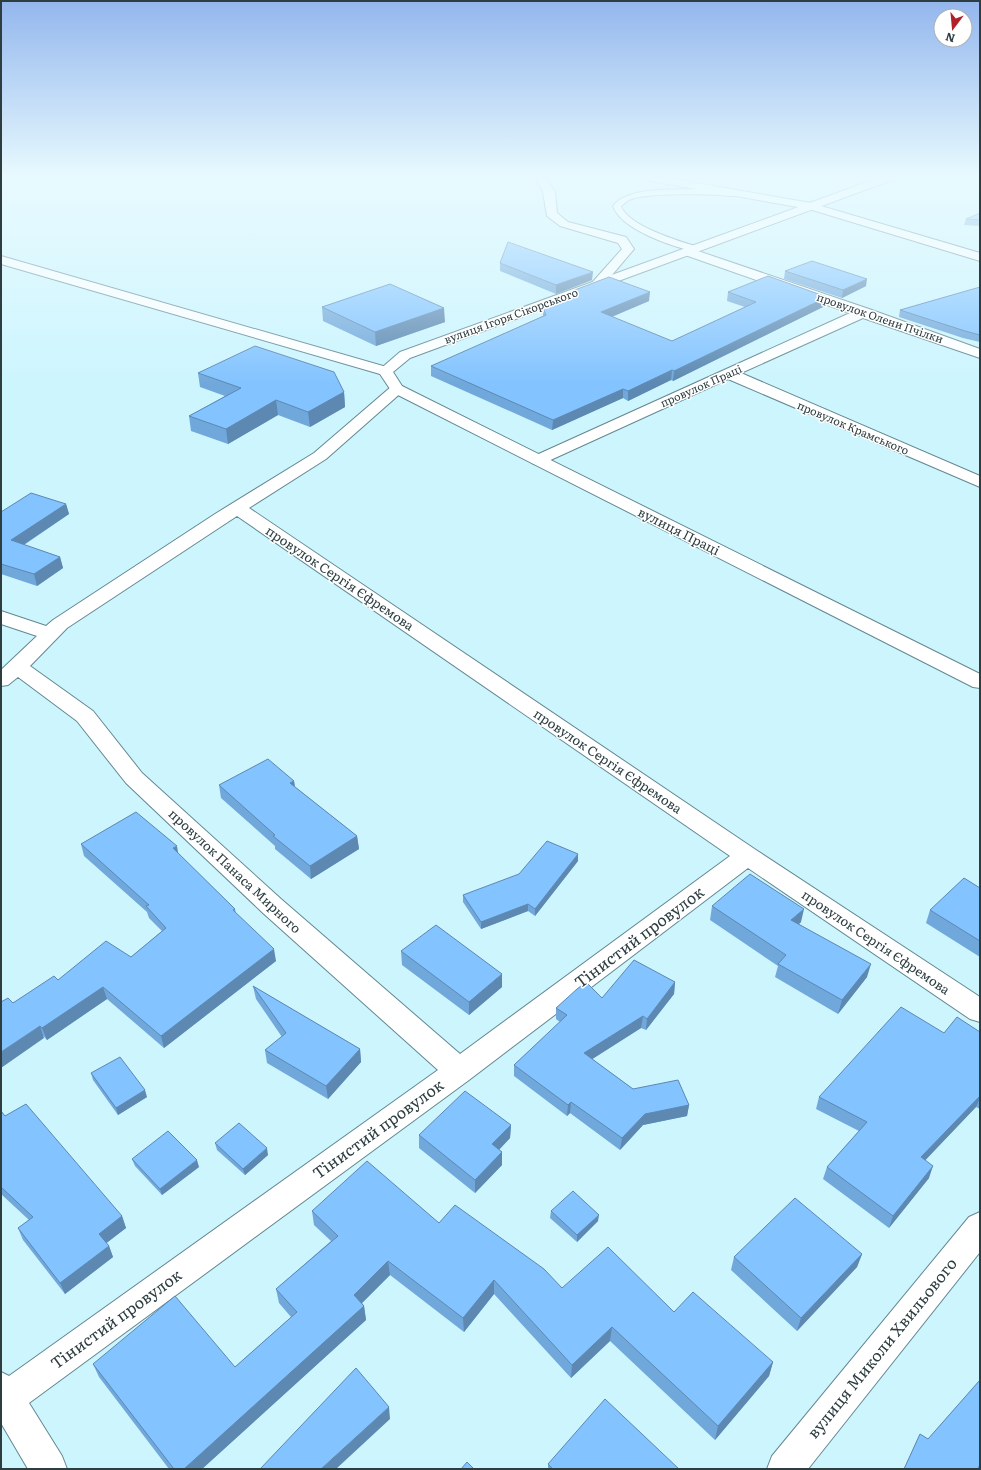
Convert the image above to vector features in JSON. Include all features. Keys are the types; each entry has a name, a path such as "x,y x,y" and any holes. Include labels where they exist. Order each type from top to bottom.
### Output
{"street":[{"path":"596,285 628,248 627,247"},
{"name":"вулиця Ігоря Сікорського","path":"385,371 404,355 701,247"},
{"path":"946,247 980,257"},
{"name":"провулок Олени Пчілки","path":"692,250 980,354"},
{"path":"1,260 385,371"},
{"name":"провулок Праці","path":"538,460 864,312"},
{"name":"вулиця Праці","path":"385,371 397,389 980,682"},
{"name":"провулок Крамського","path":"727,374 980,482"},
{"path":"10,673 60,624 237,508 320,456 397,389"},
{"name":"провулок Сергія Єфремова","path":"237,508 747,856 980,1011"},
{"path":"1,617 49,634"},
{"name":"провулок Панаса Мирного","path":"10,673 85,716 134,778 272,906 459,1071"},
{"name":"Тінистий провулок","path":"4,1394 459,1071 747,856"},
{"name":"вулиця Миколи Хвильового","path":"785,1469 980,1227"},
{"path":"4,1394 49,1469"}],"lane":[{"path":"683,247 692,250"}],"building":[{"path":"506,247 521,247 593,272 556,285 500,263"},
{"path":"812,261 867,279 843,290 785,271"},
{"path":"768,276 827,297 674,371 672,370 628,391 623,389 553,420 431,366 546,315 543,308 577,293 572,291 609,277 650,292 601,312 672,341 756,302 728,292"},
{"path":"390,284 444,308 375,332 322,307"},
{"path":"980,287 980,335 900,310"},
{"path":"255,346 334,372 344,392 308,412 276,400 226,429 189,416 241,388 198,373"},
{"path":"31,493 66,504 11,540 60,557 34,574 1,564 1,512"},
{"path":"268,759 294,781 290,783 357,836 310,866 273,836 275,835 219,785"},
{"path":"136,812 177,846 173,848 235,909 233,910 274,949 161,1036 103,987 42,1028 40,1026 1,1052 1,1002 8,998 13,1003 54,976 58,980 106,941 131,957 166,928 146,906 149,905 81,844"},
{"path":"547,841 578,854 535,909 528,904 481,922 463,895 519,874"},
{"path":"750,874 804,909 791,920 871,964 842,1000 778,964 786,955 712,906"},
{"path":"964,878 980,888 980,941 930,910"},
{"path":"436,925 502,974 469,1002 401,951"},
{"path":"634,960 675,982 647,1019 643,1016 584,1053 633,1089 678,1080 689,1105 645,1114 622,1138 571,1102 568,1105 514,1065 567,1015 556,1008 577,989 586,982 602,998"},
{"path":"253,986 360,1049 326,1086 265,1050 286,1033"},
{"path":"901,1007 944,1033 957,1017 980,1032 980,1096 921,1157 933,1166 893,1216 827,1167 867,1122 819,1097"},
{"path":"120,1057 145,1090 116,1108 91,1073"},
{"path":"465,1091 511,1125 492,1144 502,1152 475,1180 419,1135"},
{"path":"26,1104 122,1216 99,1234 109,1246 60,1283 18,1228 33,1217 1,1187 1,1111 5,1116"},
{"path":"239,1123 267,1148 243,1169 215,1143"},
{"path":"168,1131 197,1160 160,1189 132,1159"},
{"path":"367,1161 439,1223 455,1205 544,1269 562,1288 608,1247 674,1312 693,1292 773,1362 718,1426 612,1327 572,1365 494,1280 463,1318 388,1261 354,1295 364,1306 184,1469 174,1469 93,1364 175,1296 235,1367 297,1312 276,1289 338,1236 312,1211"},
{"path":"573,1191 599,1215 577,1235 551,1211"},
{"path":"795,1198 862,1254 801,1318 734,1257"},
{"path":"356,1368 389,1407 321,1469 260,1469"},
{"path":"980,1380 980,1464 978,1469 904,1469 920,1434 928,1439"},
{"path":"605,1399 679,1469 553,1469 548,1464"},
{"path":"467,1462 474,1469 461,1469"}]}
